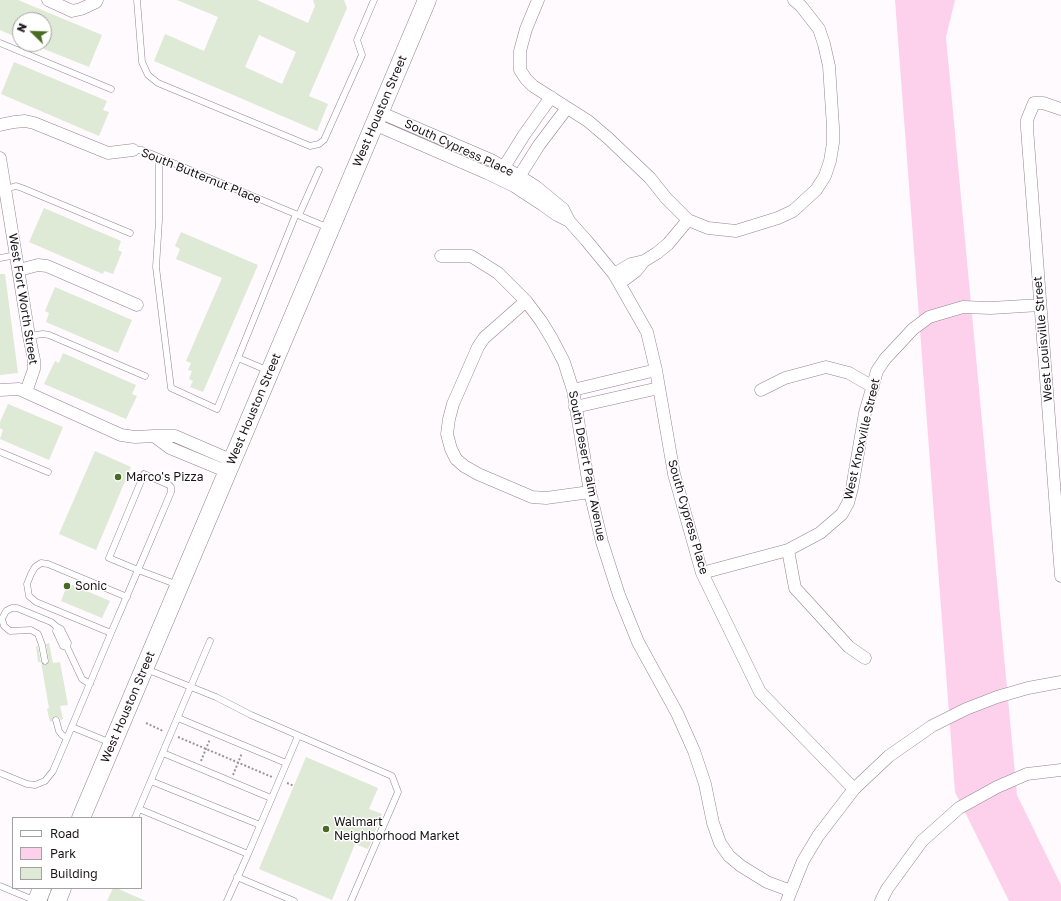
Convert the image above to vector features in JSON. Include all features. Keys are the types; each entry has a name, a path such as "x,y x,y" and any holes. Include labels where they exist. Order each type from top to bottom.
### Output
{"main road":[{"name":"West Houston Street","path":"81,817 331,229 423,1"},
{"path":"36,901 42,889"},
{"path":"57,901 62,889"}],"street":[{"path":"48,0 72,11 81,9 96,2 97,0"},
{"path":"538,0 526,28 520,51 520,70 533,86 588,121 629,157 688,220 708,228 736,231 753,227 793,211 816,190 825,176 830,162 833,143 829,66 819,29 794,0"},
{"path":"504,168 518,144 551,97"},
{"name":"West Louisville Street","path":"1061,109 1043,103 1034,103 1027,120 1026,128 1061,576"},
{"path":"517,181 533,154 567,108"},
{"name":"South Cypress Place","path":"377,118 490,160 504,168 543,205 569,221 617,279 646,332 656,370 674,474 702,573 760,692 854,789"},
{"name":"South Cypress Place","path":"377,118 487,172 517,181"},
{"name":"South Butternut Place","path":"0,125 25,121 34,123 108,153 133,150"},
{"path":"518,144 533,154"},
{"name":"West Fort Worth Street","path":"0,158 34,360 34,369 26,392"},
{"path":"617,279 631,264 644,261 668,244 688,220"},
{"name":"South Desert Palm Avenue","path":"441,256 471,256 498,273 526,300 552,339 564,362 573,390 590,492 602,542 619,595 638,642 677,713 694,751 705,784 713,823 720,843 729,856 741,866 753,873 769,875 790,893"},
{"path":"19,270 38,265 47,266 137,305"},
{"path":"526,300 484,338 478,347 453,404 449,419 447,434 451,449 456,459 464,466 478,474 532,497 546,498 590,492"},
{"name":"West Knoxville Street","path":"702,573 788,550 820,533 842,514 848,503 852,488 865,413 877,372 885,359 913,329 929,317 963,307 991,308 1040,305"},
{"path":"761,390 785,378 826,367 849,374 872,387"},
{"path":"573,390 656,370"},
{"path":"575,407 659,388"},
{"path":"1,392 19,389 122,435 135,437 175,436 230,466"},
{"path":"154,436 178,452 230,466"},
{"path":"178,452 183,439"},
{"path":"788,550 794,588 849,647 865,658"},
{"path":"790,893 803,861 818,836 854,789 889,756 932,726 966,709 997,696 1061,682"},
{"path":"881,901 887,889 922,841 959,808 997,787 1027,774 1061,770"}],"lane":[{"path":"136,0 142,62 148,75 158,82 310,146 319,144 324,140 362,55 357,40 374,0"},
{"path":"0,44 111,89"},
{"name":"South Butternut Place","path":"133,150 142,150 331,229"},
{"path":"159,157 159,220 156,267 171,388 217,409 297,215 318,170"},
{"path":"6,189 16,186 22,188 130,233"},
{"path":"0,258 16,255"},
{"path":"29,336 43,334 49,335 145,376"},
{"path":"238,358 270,372"},
{"path":"0,452 48,472"},
{"path":"0,773 27,784 35,785 42,783 50,775 72,727 126,597 138,570 172,490 167,483 144,474 109,558 138,570 180,585"},
{"path":"111,633 36,602 29,596 27,584 31,574 35,567 41,563 48,564 126,597"},
{"path":"45,661 38,634 31,630 13,631 7,629 3,624 3,616 9,609 17,608 51,622 56,627 61,629 68,643 67,647 82,679 90,684"},
{"path":"135,817 210,641"},
{"path":"144,668 191,687 298,736 392,776 398,792 351,901"},
{"path":"178,718 286,763"},
{"path":"56,720 59,731 67,738"},
{"path":"72,727 113,743"},
{"path":"227,901 298,736"},
{"path":"163,753 271,798"},
{"path":"151,781 260,825"},
{"path":"139,809 248,854"},
{"path":"238,877 294,901"},
{"path":"0,886 36,901"}],"path":[{"path":"146,723 294,786"},
{"path":"198,768 213,732"},
{"path":"230,781 246,746"}],"green space":[{"path":"895,0 955,0 946,37 1017,795 1061,885 1061,901 1009,901 955,792"}],"building":[{"path":"0,0 18,0 47,12 12,12 12,35 0,30"},
{"path":"177,0 257,0 308,23 315,6 313,0 344,0 347,8 309,96 328,104 317,131 154,61 165,34 204,51 218,17","holes":["259,35 296,52 282,84 245,67"]},
{"path":"52,14 102,35 89,67 52,52"},
{"path":"14,62 107,101 103,110 109,112 99,136 1,94"},
{"path":"44,208 121,241 118,250 122,252 113,274 104,271 103,274 29,242"},
{"path":"181,232 258,265 203,392 190,387 193,381 189,379 192,371 188,370 191,363 186,361 222,278 176,259 180,249 175,246"},
{"path":"0,274 5,274 18,373 0,375"},
{"path":"55,287 132,320 118,353 46,322 49,313 45,311"},
{"path":"63,353 136,385 132,394 137,396 126,419 44,384 55,361 59,363"},
{"path":"8,404 63,427 49,460 0,439 3,430 0,428 0,422"},
{"path":"95,451 131,467 96,550 59,534"},
{"path":"68,583 110,601 102,618 61,601"},
{"path":"49,643 53,663 60,662 68,705 60,706 63,719 61,720 59,717 55,716 50,722 41,664 45,665 49,662 46,644"},
{"path":"36,646 38,646 41,662 38,662"},
{"name":"Walmart Neighborhood Market","path":"306,757 378,788 369,809 382,814 368,849 355,844 332,900 259,869"},
{"path":"113,889 118,889 146,901 107,901"}],"place":[{"name":"Marco's Pizza","path":"118,477"},
{"name":"Sonic","path":"67,586"},
{"name":"Walmart Neighborhood Market","path":"326,829"}]}
